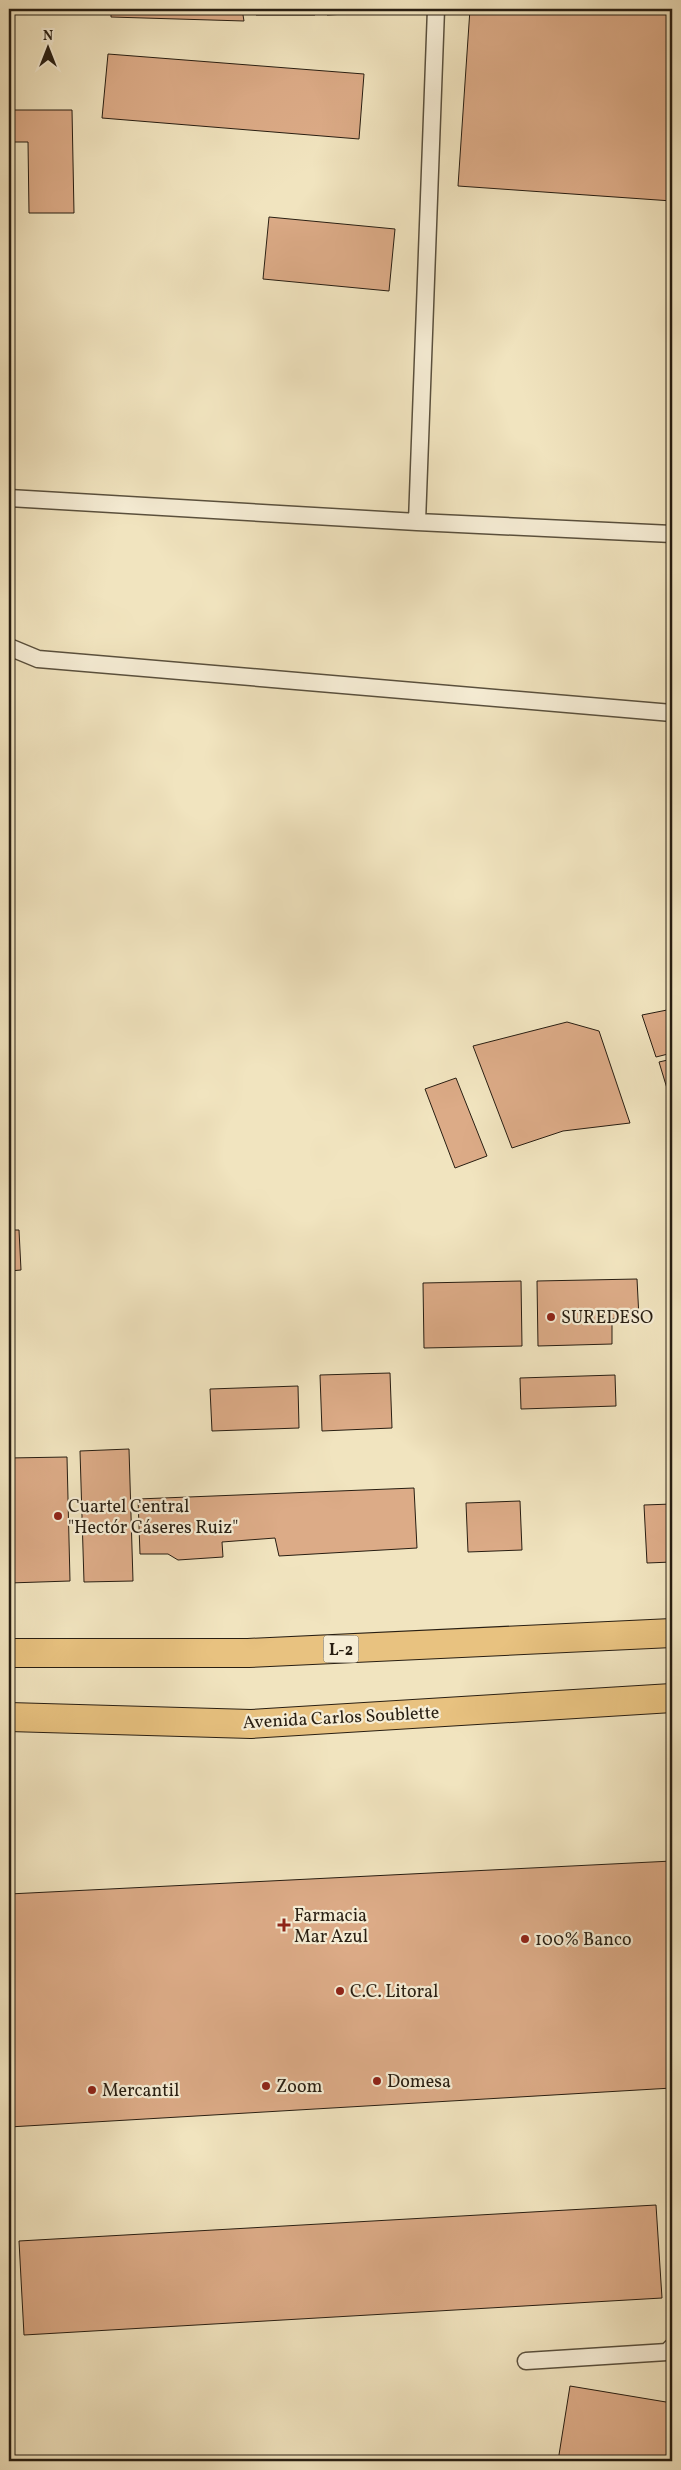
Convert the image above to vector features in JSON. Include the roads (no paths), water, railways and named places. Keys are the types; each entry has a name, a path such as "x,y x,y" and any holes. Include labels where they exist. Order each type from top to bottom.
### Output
{"main road":[{"name":"L-2","path":"9,1654 248,1654 672,1634"},
{"name":"Avenida Carlos Soublette","path":"9,1717 251,1724 672,1698"}],"lane":[{"path":"417,522 436,9"},
{"path":"9,498 417,522 672,534"},
{"path":"9,647 38,659 672,713"},
{"path":"526,2361 667,2352 672,2347"}],"place":[{"name":"SUREDESO","path":"551,1317"},
{"name":"Cuartel Central \"Hectór Cáseres Ruiz\"","path":"58,1516"},
{"name":"Farmacia Mar Azul","path":"284,1925"},
{"name":"100% Banco","path":"525,1939"},
{"name":"C.C. Litoral","path":"340,1991"},
{"name":"Domesa","path":"377,2081"},
{"name":"Zoom","path":"266,2086"},
{"name":"Mercantil","path":"92,2090"}]}
